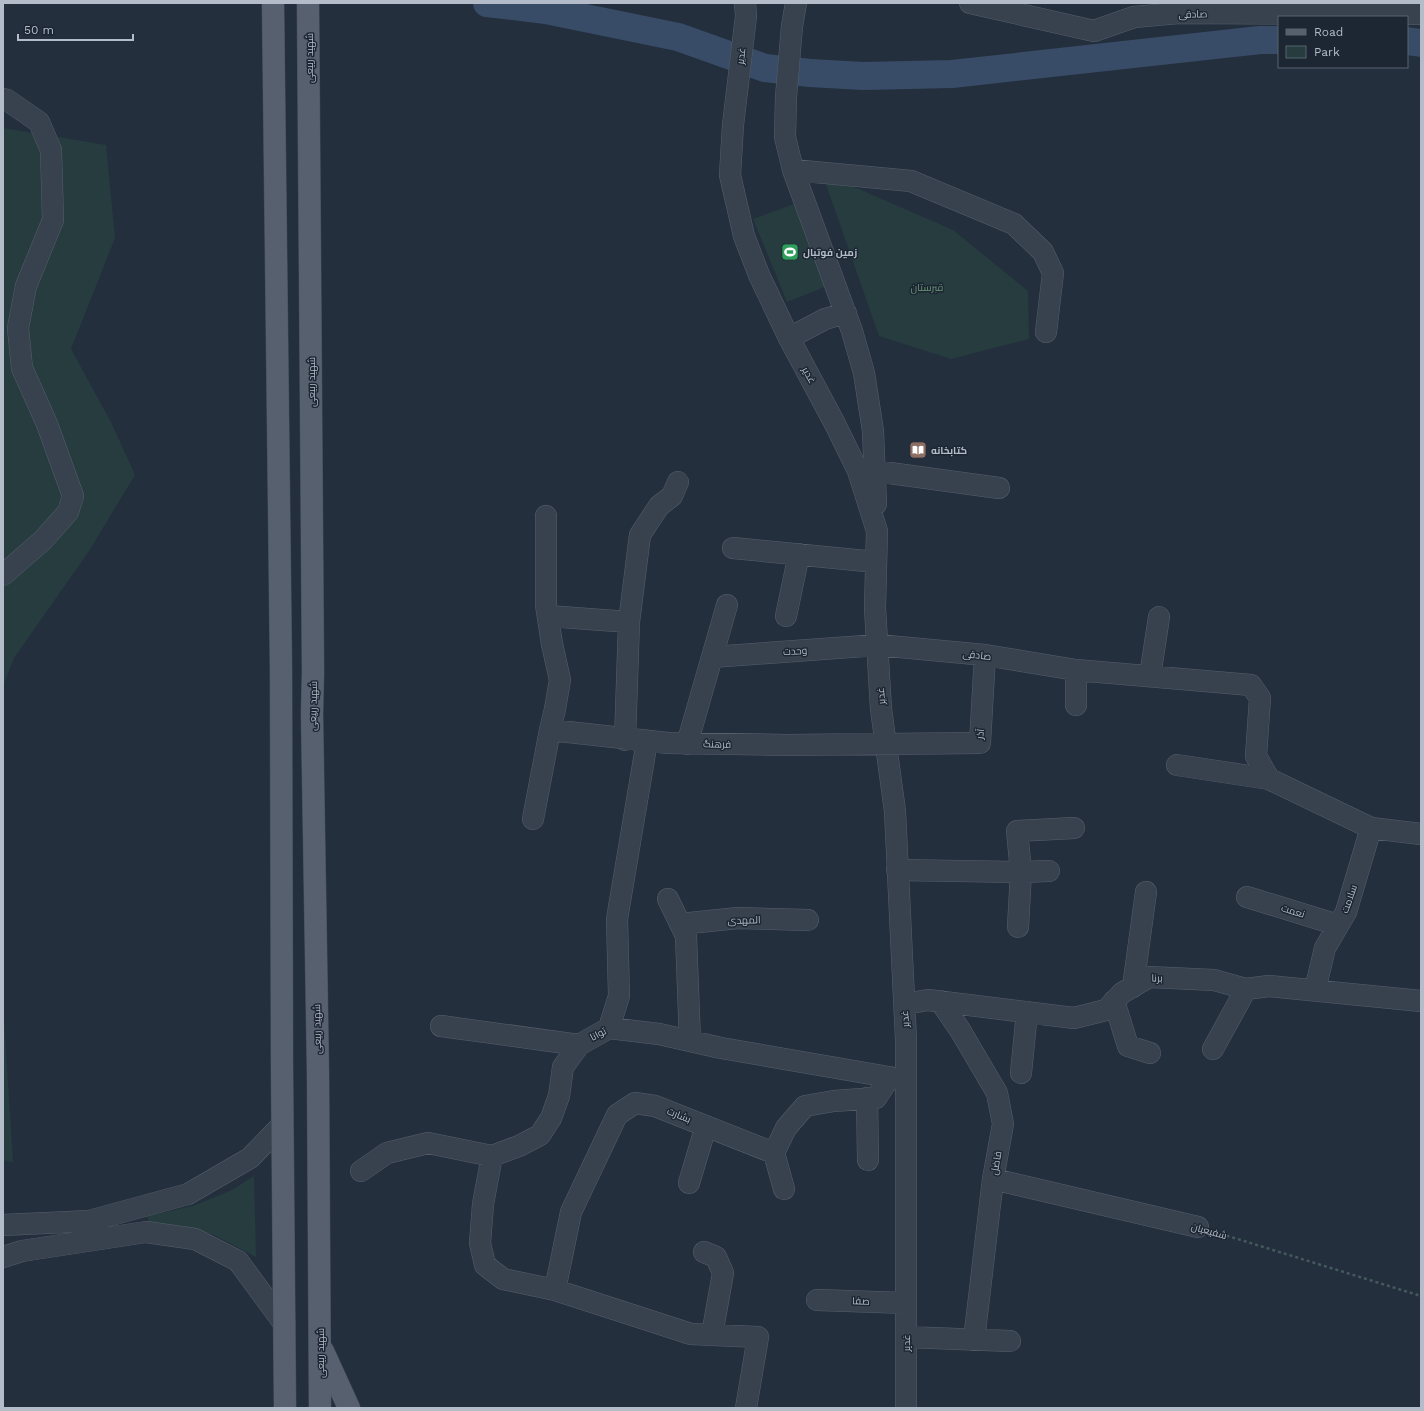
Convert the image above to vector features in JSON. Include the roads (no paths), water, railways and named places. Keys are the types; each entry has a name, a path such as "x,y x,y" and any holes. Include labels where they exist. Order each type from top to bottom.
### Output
{"main road":[{"path":"273,3 281,670 285,1408"},
{"name":"شهید ربیعی","path":"308,3 313,672 312,714 318,1073 320,1408"},
{"path":"281,670 313,672"},
{"path":"281,712 312,714"},
{"path":"320,1345 349,1408"}],"street":[{"path":"796,3 792,26 786,97 785,137 793,170 846,313 864,373 873,431 877,531"},
{"name":"صادقی","path":"970,3 992,6 1094,31 1134,17 1178,8 1377,9 1421,14"},
{"name":"غدیر","path":"747,7 733,125 730,175 744,236 759,275 789,338 835,424 858,471 877,531 875,608 881,709 895,811 904,1004 898,1078 906,1303 906,1408"},
{"path":"3,99 7,100 39,122 51,150 53,220 26,286 18,328 22,368 46,424 73,496 68,512 43,540 3,575"},
{"path":"793,170 911,181 1014,224 1043,252 1053,274 1046,332"},
{"path":"789,338 826,319 846,313"},
{"path":"875,471 998,488"},
{"path":"625,740 628,622 640,535 659,506 672,496 678,482"},
{"path":"533,819 550,730 556,710 560,680 552,644 546,605 546,516"},
{"path":"733,548 876,562"},
{"path":"786,616 799,554"},
{"path":"687,744 727,606"},
{"path":"548,616 628,622"},
{"path":"1150,676 1159,618"},
{"name":"صادقی","path":"878,645 985,655 1076,670 1251,685 1260,698 1256,756 1269,779"},
{"name":"وحدت","path":"712,657 878,645"},
{"name":"آذر","path":"886,744 980,743 985,655"},
{"path":"1076,670 1076,705"},
{"name":"فرهنگ","path":"550,730 625,740 687,744 886,744"},
{"path":"609,1028 619,996 617,919 647,742"},
{"path":"1177,765 1269,779 1371,828 1421,834"},
{"path":"1018,927 1021,872 1017,831 1074,828"},
{"name":"سلامت","path":"1315,990 1325,948 1346,912 1371,828"},
{"path":"897,870 1048,871"},
{"path":"1133,987 1146,892"},
{"name":"نعمت","path":"1247,897 1338,925"},
{"path":"668,899 686,936 690,1041"},
{"name":"المهدی","path":"680,924 738,918 808,920"},
{"name":"برنا","path":"904,1004 928,1000 1074,1018 1106,1010 1122,993 1149,977 1214,980 1246,989 1269,986 1421,1001"},
{"path":"1213,1049 1246,989"},
{"name":"فاضل","path":"940,1001 960,1030 997,1093 1002,1124 993,1179 974,1340"},
{"path":"1114,1001 1128,1046 1150,1053"},
{"path":"1021,1073 1027,1012"},
{"path":"441,1026 578,1045"},
{"name":"توانا","path":"492,1156 519,1146 540,1135 551,1118 559,1096 563,1067 578,1045 609,1028 659,1034 721,1048 898,1078"},
{"path":"784,1189 774,1153 786,1128 805,1106 834,1101 876,1098 898,1078"},
{"path":"867,1098 868,1160"},
{"name":"بشارت","path":"555,1290 571,1212 617,1115 634,1103 655,1106 774,1153"},
{"path":"3,1225 89,1221 188,1194 250,1158 283,1124"},
{"path":"689,1183 706,1126"},
{"path":"361,1171 387,1153 428,1143 454,1147 492,1156 483,1204 480,1243 485,1265 503,1279 555,1290 691,1334 758,1338 746,1408"},
{"name":"شفیعیان","path":"993,1179 1198,1227"},
{"path":"3,1257 22,1251 146,1232 195,1239 238,1260 285,1325"},
{"path":"704,1252 716,1257 723,1273 712,1335"},
{"name":"صفا","path":"817,1300 906,1303"},
{"path":"906,1337 1010,1342"}],"waterway":[{"path":"487,3 546,10 678,37 765,68 810,73 863,76 952,74 1260,40 1278,40"},
{"path":"1408,41 1421,43"}],"place":[{"name":"زمین فوتبال","path":"790,252"},
{"name":"کتابخانه","path":"918,450"}],"park label":[{"name":"قبرستان","path":"927,287"}]}
